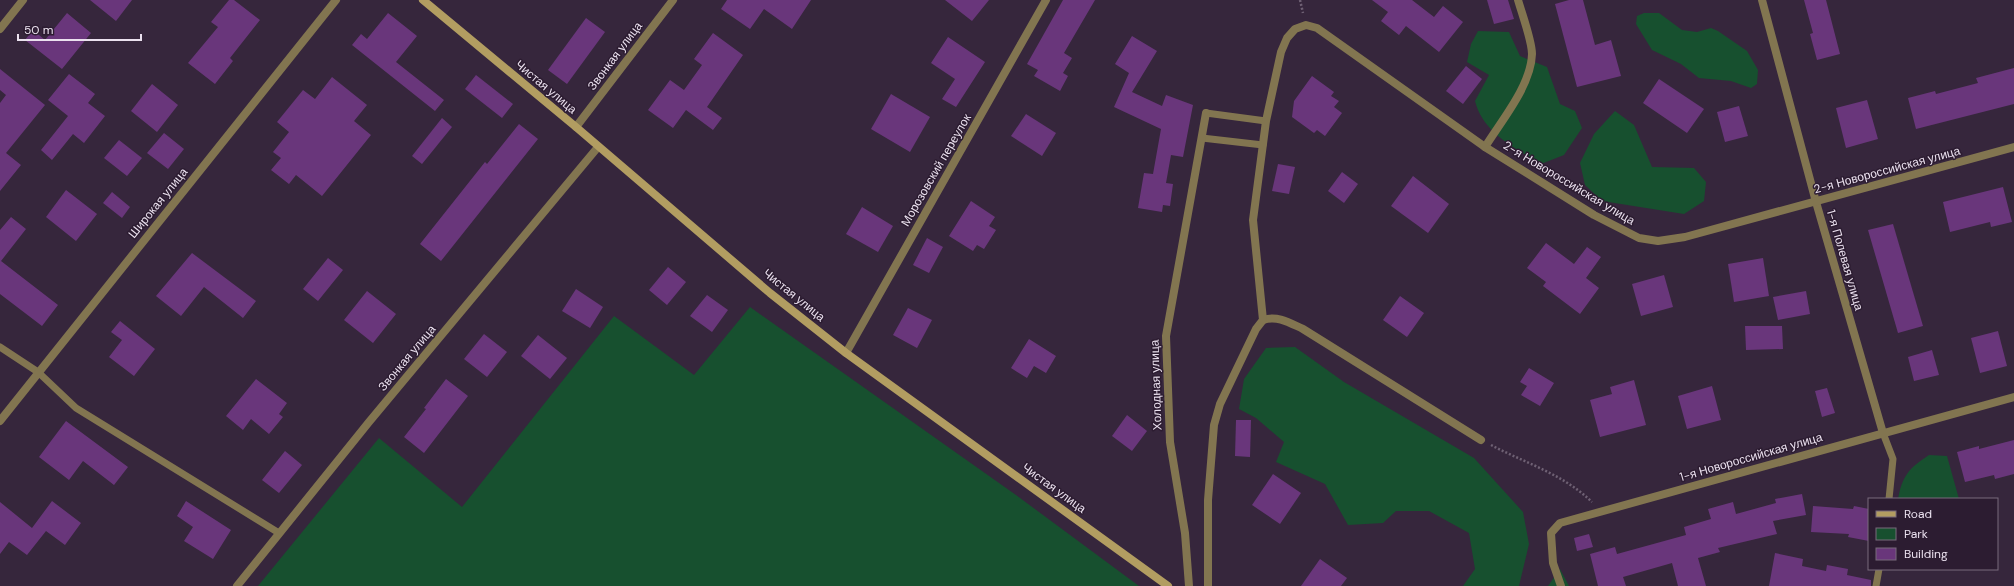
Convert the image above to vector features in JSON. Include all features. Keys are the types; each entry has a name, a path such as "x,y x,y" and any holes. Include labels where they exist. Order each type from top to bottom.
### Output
{"street":[{"path":"0,29 23,0"},
{"name":"Широкая улица","path":"0,420 336,0"},
{"name":"Чистая улица","path":"423,0 576,127 770,293 846,353 1168,586"},
{"name":"Звонкая улица","path":"576,127 673,0"},
{"name":"Морозовский переулок","path":"846,353 1046,0"},
{"path":"1485,147 1523,87 1530,71 1532,53 1518,0"},
{"name":"1-я Полевая улица","path":"1762,0 1816,202 1883,433"},
{"name":"2-я Новороссийская улица","path":"1266,120 1281,52 1287,38 1295,29 1306,25 1317,28 1485,147 1594,215 1639,238 1658,241 1685,237 2014,147"},
{"name":"Холодная улица","path":"1189,586 1185,533 1170,442 1166,336 1206,113"},
{"path":"1263,320 1253,220 1266,120"},
{"name":"Звонкая улица","path":"237,586 369,422 598,147"},
{"path":"1208,586 1208,500 1214,425 1220,404 1256,329 1263,320 1271,317 1284,320 1303,329 1481,440"},
{"name":"1-я Новороссийская улица","path":"1561,586 1553,563 1551,533 1560,523 2014,397"}],"lane":[{"path":"1206,113 1266,120"},
{"path":"1202,138 1263,145"},
{"path":"0,347 38,372 76,408 279,532"},
{"path":"1883,433 1890,447 1893,459 1889,498"},
{"path":"1876,586 1878,570"}],"path":[{"path":"1481,440 1518,459 1555,474 1581,492 1602,511"}],"green space":[{"path":"1644,13 1659,13 1682,30 1697,32 1711,28 1718,31 1747,51 1758,70 1757,84 1751,88 1731,81 1699,78 1681,64 1652,50 1636,24 1637,16"},
{"path":"1478,31 1509,32 1520,56 1547,67 1560,104 1575,111 1582,128 1564,155 1541,164 1501,138 1485,122 1475,101 1489,75 1467,62 1471,44"},
{"path":"1615,111 1634,125 1652,167 1694,168 1706,182 1704,201 1684,214 1602,201 1585,185 1580,163 1594,134"},
{"path":"750,307 1016,495 1139,586 258,586 379,438 462,507 614,316 694,375"},
{"path":"1295,347 1344,382 1474,458 1523,512 1529,544 1519,586 1463,586 1475,569 1469,533 1429,511 1396,511 1383,523 1348,525 1325,484 1276,462 1284,442 1256,418 1239,409 1244,379 1266,348"},
{"path":"1929,455 1947,456 1959,498 1898,498 1904,478 1916,464"},
{"path":"1560,569 1569,586 1548,586"}],"building":[{"path":"90,0 132,0 116,21"},
{"path":"229,0 234,0 260,20 230,58 233,61 215,84 188,63 218,27 211,22"},
{"path":"727,0 811,0 792,29 764,9 750,29 721,9"},
{"path":"945,0 989,0 972,21"},
{"path":"1063,0 1095,0 1064,53 1072,58 1063,73 1068,76 1060,91 1034,76 1038,70 1027,64"},
{"path":"1372,0 1412,0 1434,17 1443,6 1463,22 1439,52 1406,26 1399,35 1381,21 1388,12"},
{"path":"1487,0 1508,0 1514,19 1494,24"},
{"path":"1569,0 1583,0 1595,45 1611,40 1621,76 1577,87 1555,4"},
{"path":"1804,0 1826,0 1840,54 1817,60 1810,34 1813,33"},
{"path":"67,13 91,33 62,69 25,40 33,30 45,40"},
{"path":"388,13 417,36 396,62 444,100 435,111 352,45 361,34 367,39"},
{"path":"586,18 605,32 567,84 548,70"},
{"path":"713,33 743,55 707,107 722,118 713,130 686,110 673,128 648,110 670,80 684,90 702,65 694,59"},
{"path":"1132,36 1157,51 1132,92 1162,106 1166,95 1193,105 1183,157 1171,155 1166,183 1173,184 1170,206 1163,205 1162,212 1138,208 1144,173 1153,174 1161,129 1114,107 1129,73 1115,64"},
{"path":"948,37 985,62 956,107 942,99 955,79 931,63"},
{"path":"1466,66 1482,79 1463,104 1446,91"},
{"path":"2014,68 2014,104 1916,129 1908,98 1935,91 1936,94 1978,83 1976,78"},
{"path":"0,69 45,105 6,153 21,165 0,191 0,103 6,95 0,90"},
{"path":"69,74 95,94 88,103 105,116 84,143 73,134 52,160 41,150 68,116 48,100"},
{"path":"476,75 513,104 502,118 465,89"},
{"path":"1312,76 1334,92 1331,96 1339,101 1334,107 1342,113 1325,136 1317,130 1314,133 1292,117 1294,101"},
{"path":"332,77 367,105 354,121 371,135 322,196 296,175 289,184 271,170 281,158 273,152 289,132 277,122 303,90 315,99"},
{"path":"1659,79 1704,109 1687,133 1643,103"},
{"path":"152,84 178,105 157,132 131,111"},
{"path":"891,94 930,117 910,152 871,129"},
{"path":"1867,100 1878,139 1846,148 1836,108"},
{"path":"1739,106 1748,136 1725,142 1717,112"},
{"path":"1026,114 1056,133 1042,156 1011,136"},
{"path":"442,118 452,127 422,164 412,156"},
{"path":"519,124 538,139 441,261 420,244 485,162 487,164"},
{"path":"164,133 184,149 168,169 147,153"},
{"path":"119,140 142,158 127,176 104,158"},
{"path":"1278,164 1295,167 1289,194 1272,191"},
{"path":"1342,172 1358,184 1344,203 1328,191"},
{"path":"1413,176 1449,204 1428,233 1391,206"},
{"path":"2003,187 2012,222 1991,227 1990,222 1950,232 1943,202"},
{"path":"66,190 97,214 76,241 46,217"},
{"path":"112,192 130,207 122,218 103,203"},
{"path":"971,201 995,217 989,226 996,230 984,249 977,245 973,251 949,236"},
{"path":"862,207 893,226 878,252 846,234"},
{"path":"11,217 26,229 1,261 58,305 42,326 0,294 0,230"},
{"path":"1893,224 1923,326 1898,333 1868,230"},
{"path":"927,238 943,247 929,273 913,265"},
{"path":"1546,243 1574,264 1587,247 1601,257 1586,278 1599,288 1580,314 1543,286 1546,282 1527,268"},
{"path":"192,253 256,301 243,318 204,287 181,316 156,296"},
{"path":"328,258 343,270 318,301 303,289"},
{"path":"1763,258 1769,296 1734,302 1728,264"},
{"path":"668,267 686,282 667,305 649,290"},
{"path":"1664,275 1673,307 1641,316 1632,284"},
{"path":"576,289 603,307 590,328 562,311"},
{"path":"367,291 396,314 373,343 344,320"},
{"path":"1806,291 1810,314 1778,320 1773,297"},
{"path":"707,295 728,310 712,332 690,316"},
{"path":"1400,296 1424,313 1407,337 1383,320"},
{"path":"908,308 932,320 917,348 893,335"},
{"path":"120,321 155,349 134,376 109,357 122,340 111,332"},
{"path":"1745,326 1782,326 1783,349 1746,350"},
{"path":"1998,331 2007,366 1980,373 1971,338"},
{"path":"484,334 507,352 487,377 464,359"},
{"path":"538,335 567,358 550,379 521,356"},
{"path":"1029,339 1056,356 1046,373 1034,366 1027,378 1011,368"},
{"path":"1932,350 1939,375 1914,381 1908,357"},
{"path":"1529,368 1554,383 1540,406 1521,395 1527,386 1520,382"},
{"path":"256,379 287,403 279,414 283,417 269,434 251,419 243,430 226,416"},
{"path":"446,379 468,396 424,453 404,437 426,409 424,408"},
{"path":"1634,380 1646,425 1600,437 1590,400 1612,394 1610,387"},
{"path":"1712,386 1721,420 1687,429 1678,396"},
{"path":"1827,388 1835,413 1822,417 1815,391"},
{"path":"1127,415 1147,431 1132,451 1112,436"},
{"path":"1236,420 1251,420 1250,457 1235,456"},
{"path":"66,421 128,467 114,485 83,461 69,480 39,457"},
{"path":"2014,440 2014,474 1995,479 1994,475 1965,482 1957,452 1979,446 1979,449"},
{"path":"285,451 302,465 279,493 262,480"},
{"path":"1273,474 1301,493 1280,524 1252,505"},
{"path":"1802,494 1806,515 1773,521 1777,534 1718,548 1720,552 1698,558 1706,586 1678,586 1672,563 1623,577 1626,586 1598,586 1590,554 1615,547 1617,554 1686,535 1684,527 1711,519 1708,509 1733,502 1736,514 1776,503 1775,499"},
{"path":"52,501 81,523 65,545 46,531 27,555 9,542 0,554 0,502 32,528"},
{"path":"186,501 231,530 213,559 184,541 193,527 177,516"},
{"path":"1813,506 1853,509 1854,506 1868,509 1868,541 1848,537 1849,534 1811,532"},
{"path":"1589,534 1593,547 1577,551 1574,538"},
{"path":"1775,553 1803,559 1802,566 1826,571 1827,565 1848,569 1847,575 1871,580 1871,586 1769,586"},
{"path":"1320,559 1347,578 1341,586 1301,586"}]}
